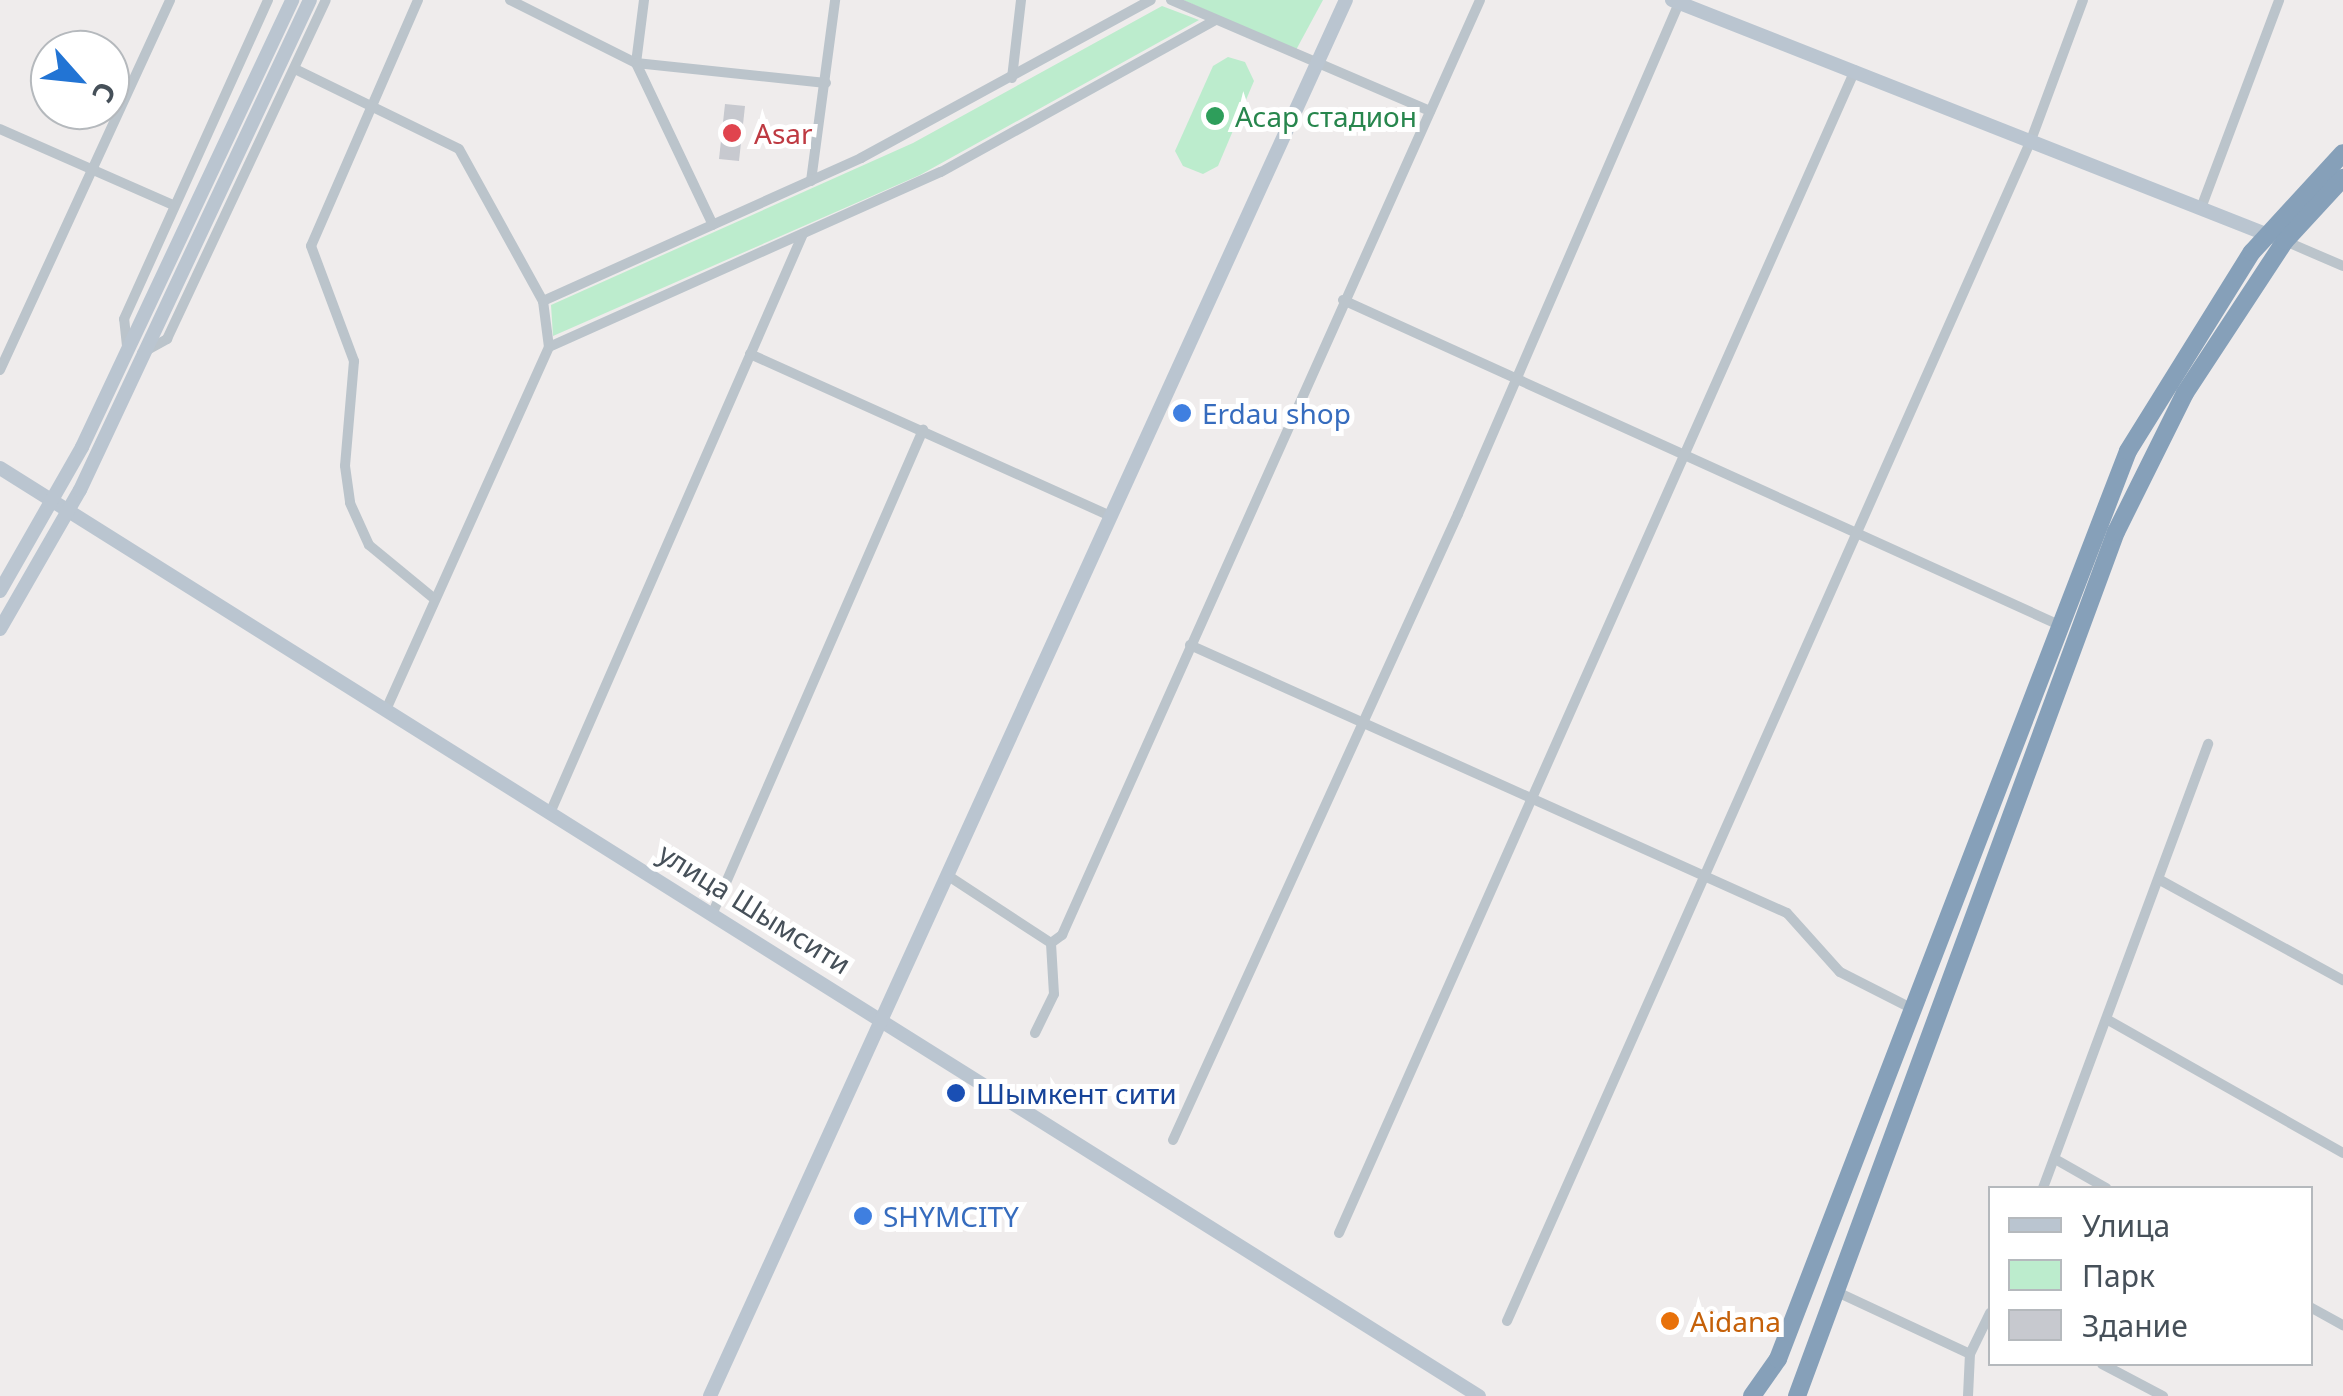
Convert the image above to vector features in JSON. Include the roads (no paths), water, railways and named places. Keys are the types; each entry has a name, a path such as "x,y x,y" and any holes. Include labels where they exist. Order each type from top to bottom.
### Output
{"highway":[{"path":"1752,1396 1778,1359 2056,624 2148,412 2267,235 2343,152"},
{"path":"1796,1396 2104,560 2185,393 2285,242 2343,178"}],"main road":[{"path":"0,629 69,511 135,350 292,0"},
{"path":"0,591 135,350 310,0"},
{"path":"710,1396 1346,0"},
{"path":"1676,1 2285,242"},
{"name":"улица Шымсити","path":"0,468 714,910 1480,1396"}],"street":[{"path":"0,370 96,171 170,0"},
{"path":"268,0 124,319 135,350 167,339 326,0"},
{"path":"418,0 310,246 354,361 350,503 369,545 432,597"},
{"path":"510,0 636,63 826,84"},
{"path":"644,0 636,63 714,226"},
{"path":"811,181 835,0"},
{"path":"1012,78 1021,0"},
{"path":"543,301 811,181 1012,78 1151,0"},
{"path":"1171,0 1430,111"},
{"path":"1051,943 1062,936 1480,0"},
{"path":"1507,1321 2031,140 2083,0"},
{"path":"2202,208 2279,0"},
{"path":"1173,1140 1516,380 1676,1"},
{"path":"549,347 941,172 1216,20"},
{"path":"295,69 460,149 543,301 549,347 432,597 387,708"},
{"path":"1339,1233 1855,70"},
{"path":"0,129 173,205"},
{"path":"550,812 803,234"},
{"path":"2285,242 2343,266"},
{"path":"1343,300 1858,530 2056,624"},
{"path":"750,354 1111,516"},
{"path":"714,910 923,430"},
{"path":"1190,645 1704,880 1787,913 1840,972 1911,1008"},
{"path":"2043,1186 2208,744"},
{"path":"946,875 1051,943"},
{"path":"2160,880 2343,980"},
{"path":"1035,1034 1054,994 1051,943"},
{"path":"2108,1020 2343,1153"},
{"path":"2055,1159 2102,1186"},
{"path":"1832,1290 1970,1354"},
{"path":"2313,1309 2343,1326"},
{"path":"1968,1396 1970,1354 1988,1317"},
{"path":"2106,1366 2163,1396"}],"place":[{"name":"Асар стадион","path":"1215,116"},
{"name":"Asar","path":"732,133"},
{"name":"Erdau shop","path":"1182,413"},
{"name":"Шымкент сити","path":"956,1093"},
{"name":"SHYMCITY","path":"863,1216"},
{"name":"Aidana","path":"1670,1321"}]}
